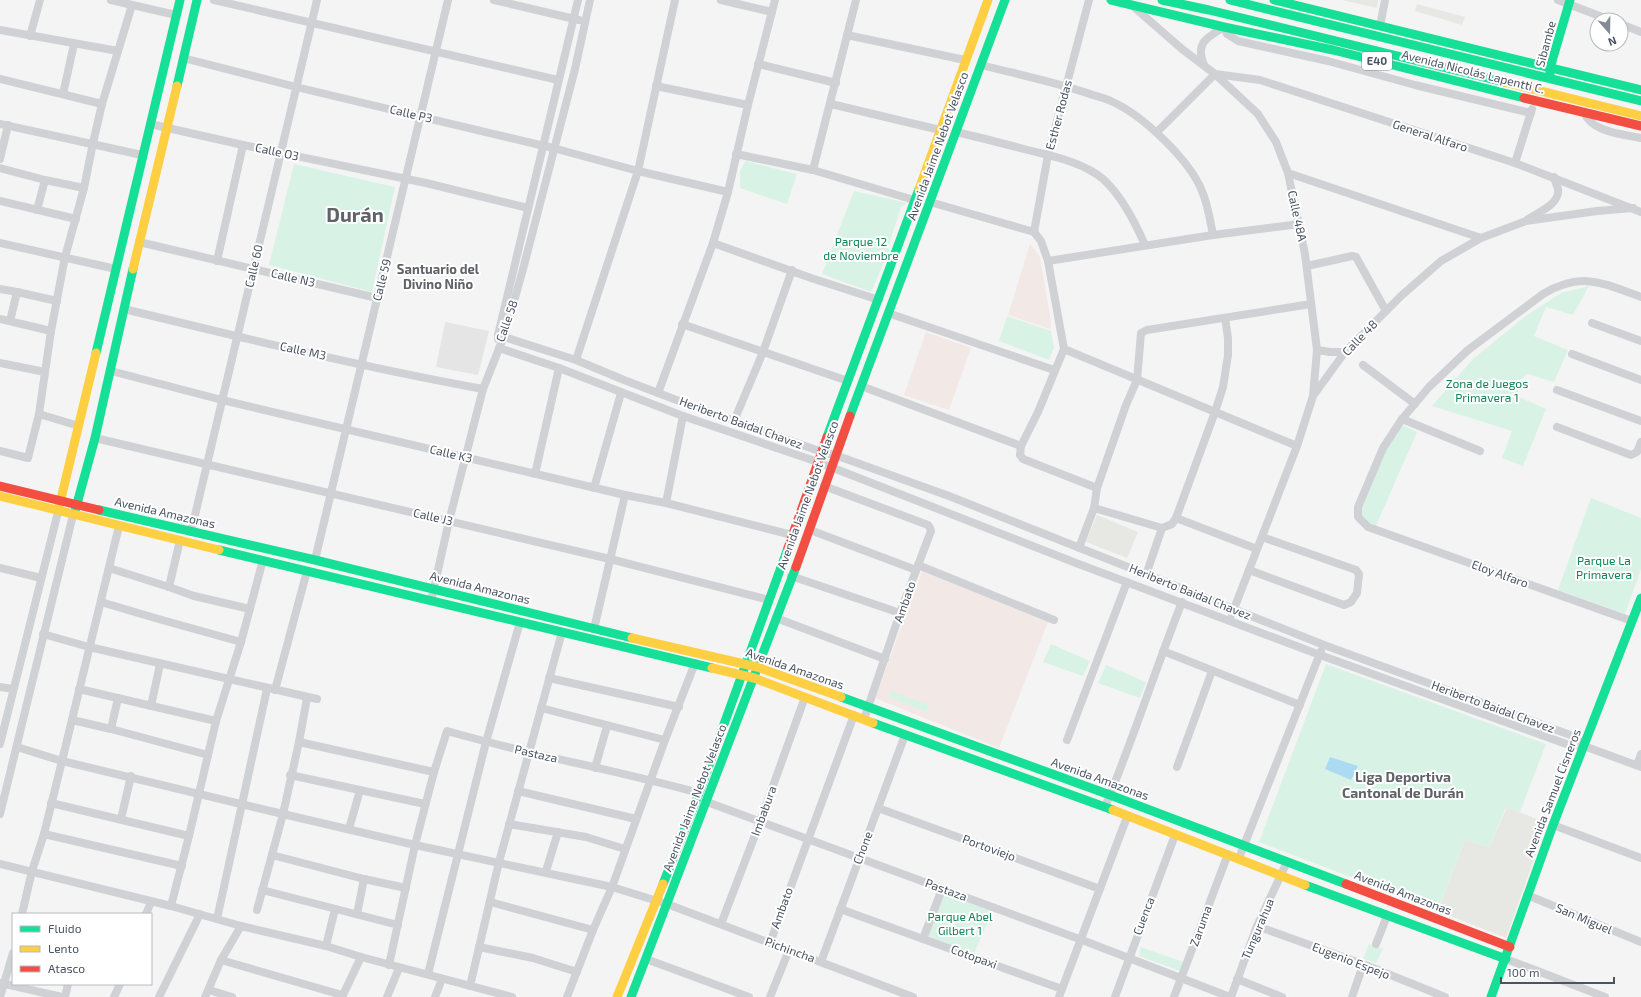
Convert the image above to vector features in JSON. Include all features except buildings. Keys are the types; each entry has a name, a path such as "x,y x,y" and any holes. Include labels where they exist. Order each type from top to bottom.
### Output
{"main road":[{"path":"58,512 180,0"},
{"path":"73,515 95,438 139,242 197,0"},
{"name":"Avenida Jaime Nebot Velasco","path":"617,997 699,793 818,462 879,300 914,200 988,0"},
{"name":"Avenida Jaime Nebot Velasco","path":"631,997 810,530 824,486 1005,0"},
{"name":"Avenida Nicolás Lapentti C.","path":"1111,0 1130,3 1224,27 1364,53 1641,116"},
{"name":"Avenida Nicolás Lapentti C.","path":"1162,0 1209,10 1534,101 1641,126"},
{"name":"Avenida Nicolás Lapentti C.","path":"1230,0 1641,101"},
{"name":"Avenida Nicolás Lapentti C.","path":"1274,0 1641,90"},
{"name":"Sibambe","path":"1546,94 1550,79 1550,68 1570,2"},
{"name":"Avenida Amazonas","path":"0,486 315,560 594,629 757,667 1110,795 1510,946"},
{"name":"Avenida Amazonas","path":"0,496 58,512 742,674 1105,808 1239,858 1281,876 1387,916 1506,959"},
{"name":"Avenida Samuel Cisneros","path":"1491,997 1506,959 1553,825 1640,602"}],"street":[{"path":"30,36 40,0"},
{"path":"111,0 176,15"},
{"path":"214,0 436,50 558,80"},
{"name":"Calle 60","path":"191,532 317,0"},
{"name":"Calle 59","path":"315,560 448,0"},
{"path":"494,0 585,22"},
{"name":"Calle 58","path":"499,348 528,208 578,0"},
{"name":"Calle 58","path":"501,335 575,70 590,0"},
{"path":"576,360 638,171 675,0"},
{"path":"721,0 772,12"},
{"path":"658,393 682,324 713,243 728,192 758,64 775,0"},
{"path":"813,170 831,104 856,0"},
{"name":"Esther Rodas","path":"1034,232 1048,155 1090,0"},
{"path":"1380,26 1384,0"},
{"path":"1558,0 1570,2 1592,12"},
{"name":"Calle 48A","path":"1130,3 1182,49 1215,74 1258,114 1276,142 1288,173 1300,224 1307,266 1317,350 1313,396"},
{"path":"0,451 28,458 39,414 51,331 66,257 84,188 102,104 132,4"},
{"path":"1205,66 1200,52 1202,44 1211,34 1224,27 1227,34 1238,41 1328,61 1414,85 1531,113"},
{"path":"1629,27 1641,32"},
{"path":"0,30 118,51"},
{"path":"848,35 965,60"},
{"path":"63,94 74,44"},
{"name":"Calle P3","path":"183,58 296,88 553,148 638,171 728,192"},
{"path":"758,64 836,83"},
{"path":"981,66 1067,86 1112,101 1130,112 1157,132 1191,172 1202,189 1208,207 1213,235"},
{"path":"1157,132 1215,74"},
{"name":"General Alfaro","path":"1215,74 1260,80 1515,163 1641,212"},
{"path":"0,79 102,104"},
{"path":"656,86 748,105"},
{"path":"1515,163 1534,101"},
{"path":"831,104 940,130"},
{"path":"1584,112 1586,118 1592,124 1641,138"},
{"name":"Calle O3","path":"150,124 405,179 528,208"},
{"path":"0,159 4,125 142,155"},
{"path":"956,132 1048,155 1087,167 1103,179 1131,214 1145,245"},
{"path":"217,261 243,145"},
{"path":"736,154 813,170 914,200"},
{"path":"0,168 45,180 84,188"},
{"path":"1288,173 1481,238"},
{"path":"1526,220 1554,202 1558,196 1558,189 1554,177"},
{"path":"37,210 45,180"},
{"path":"0,201 76,219"},
{"path":"930,202 1034,232 1041,241 1048,261 1064,349 1054,370 1038,412 1021,446 1020,455 1023,459 1097,488"},
{"name":"Calle 48","path":"1230,620 1296,446 1313,396 1345,352 1386,311 1441,261 1481,238 1526,220 1633,208"},
{"path":"1048,261 1213,235 1300,224"},
{"name":"Calle N3","path":"139,242 377,298"},
{"path":"0,243 116,269"},
{"path":"713,243 879,300"},
{"path":"1307,266 1352,256 1356,257 1386,311"},
{"path":"734,421 763,352 792,270"},
{"path":"1480,451 1402,419 1429,386 1468,350 1556,286 1582,280 1599,282 1641,297"},
{"path":"0,289 57,301"},
{"path":"10,321 17,292"},
{"path":"1079,548 1094,508 1097,488 1126,405 1137,380 1141,333 1146,330 1311,304"},
{"name":"Calle M3","path":"124,309 237,337 483,389"},
{"path":"888,313 1054,370"},
{"path":"1094,508 1162,528 1172,524 1176,518 1223,387 1228,354 1228,338 1225,318"},
{"path":"0,319 51,331"},
{"path":"1592,323 1641,341"},
{"path":"682,324 848,381"},
{"name":"Heriberto Baidal Chavez","path":"501,335 576,360 658,393 734,421 822,452 836,455 949,496 1234,610 1573,736 1584,746"},
{"path":"431,601 449,521 483,389 499,348"},
{"name":"Heriberto Baidal Chavez","path":"499,348 558,368 683,416 818,462 1320,655 1569,745 1584,746"},
{"path":"1064,349 1296,446"},
{"path":"1317,350 1345,352"},
{"path":"1572,354 1641,380"},
{"path":"0,363 45,372"},
{"path":"1363,365 1415,404"},
{"path":"535,474 558,368"},
{"name":"Calle K3","path":"111,371 222,400 594,488 666,503 792,535"},
{"path":"861,386 1021,446"},
{"path":"1557,390 1641,422"},
{"path":"594,488 621,393"},
{"path":"39,414 79,426"},
{"path":"666,503 683,416"},
{"name":"Eloy Alfaro","path":"1402,419 1383,448 1358,507 1358,517 1368,527 1632,621"},
{"path":"1557,427 1631,455 1637,452 1641,442"},
{"name":"Calle J3","path":"95,438 610,559 769,600"},
{"path":"824,486 928,525 931,531 917,567 1054,620"},
{"path":"594,629 625,495"},
{"path":"0,744 58,512"},
{"path":"0,814 73,515"},
{"path":"1176,518 1257,549"},
{"path":"22,913 32,872 44,834 119,526"},
{"path":"1146,575 1162,528"},
{"name":"Ambato","path":"810,530 917,567 864,719"},
{"path":"1249,570 1344,605 1351,602 1357,593 1359,574 1356,570 1262,537"},
{"path":"169,587 180,540"},
{"path":"171,906 182,866 216,721 241,642 262,560"},
{"path":"0,568 41,578"},
{"path":"109,568 194,596 250,609"},
{"path":"217,919 242,804 271,690 307,570"},
{"path":"792,576 900,613"},
{"path":"1067,740 1128,582"},
{"path":"101,602 241,642"},
{"path":"1105,808 1182,602"},
{"path":"776,618 886,659"},
{"path":"428,974 486,742 520,622"},
{"path":"470,986 499,862 528,751 562,632"},
{"path":"43,634 89,647 317,700"},
{"path":"1239,858 1324,644"},
{"path":"1163,651 1300,705"},
{"path":"567,997 593,930 612,887 665,740 695,663"},
{"path":"151,706 160,664"},
{"path":"1177,767 1212,671"},
{"path":"549,678 679,707"},
{"path":"0,687 13,690"},
{"path":"79,689 216,721"},
{"name":"Imbabura","path":"721,924 805,697"},
{"path":"111,728 118,698"},
{"path":"257,910 283,814 290,775 299,742 306,698"},
{"path":"541,708 665,740"},
{"name":"Ambato","path":"770,943 854,716"},
{"path":"72,720 111,728 208,755"},
{"path":"595,768 608,726"},
{"name":"Pastaza","path":"389,965 414,845 447,731 486,742 651,780 699,793"},
{"name":"Chone","path":"821,962 905,735"},
{"path":"299,742 434,772"},
{"path":"1584,746 1639,766 1641,754"},
{"name":"Pichincha","path":"17,747 62,761 131,776 414,845 458,853 612,887 667,904 721,924 821,962 893,993 913,997"},
{"path":"290,775 425,804"},
{"path":"121,819 131,776"},
{"path":"349,829 360,790"},
{"path":"518,791 636,819"},
{"name":"Pastaza","path":"707,802 1082,940 1230,997"},
{"path":"51,803 189,836"},
{"name":"Portoviejo","path":"878,808 1100,889"},
{"path":"1061,993 1127,817"},
{"path":"509,824 586,837 625,849"},
{"path":"1553,825 1641,858"},
{"path":"546,872 558,832"},
{"path":"44,834 182,866"},
{"name":"Cuenca","path":"1115,997 1175,835"},
{"name":"Zaruma","path":"1174,997 1228,854"},
{"path":"272,855 364,879 406,888"},
{"name":"Tungurahua","path":"1230,997 1257,926 1287,862"},
{"path":"0,864 171,906 241,926 326,946 399,968 428,974 512,997"},
{"path":"357,914 364,879"},
{"path":"923,939 942,889"},
{"path":"262,890 398,925"},
{"name":"San Miguel","path":"1528,895 1641,942"},
{"path":"146,913 151,902"},
{"path":"490,902 593,930"},
{"path":"326,946 335,909"},
{"name":"Cotopaxi","path":"840,909 923,939 1061,993"},
{"path":"159,997 200,914"},
{"path":"1376,944 1387,916"},
{"path":"232,997 207,993 221,960 241,926"},
{"name":"Eugenio Espejo","path":"1257,926 1363,964 1445,997"},
{"path":"479,947 533,958 577,972"},
{"path":"770,997 789,950"},
{"path":"0,997 2,983 12,956"},
{"path":"221,960 342,996 361,957"},
{"path":"646,959 749,997"},
{"path":"1506,959 1605,997"},
{"path":"1352,997 1363,964"},
{"path":"386,997 399,968"},
{"path":"435,997 442,979"},
{"path":"1237,979 1282,997"},
{"path":"2,983 62,997"},
{"path":"65,997 68,985"},
{"path":"114,997 120,985"}],"shaded area":[{"path":"1342,0 1378,0 1377,8"},
{"path":"1417,4 1465,17 1462,25 1415,11"},
{"path":"1030,244 1040,257 1051,322 1050,329 1008,315"},
{"path":"445,322 489,331 478,375 436,367"},
{"path":"926,332 971,348 949,410 904,395"},
{"path":"1097,515 1138,532 1127,558 1086,542"},
{"path":"922,571 1048,622 999,748 875,698"},
{"path":"1507,807 1547,823 1506,938 1438,911 1465,839 1489,847"}],"green space":[{"path":"745,161 797,174 787,204 740,188 740,171"},
{"path":"294,164 395,187 372,292 269,265"},
{"name":"Parque 12 de Noviembre","path":"854,191 907,203 901,207 888,248 889,251 871,292 822,274"},
{"name":"Zona de Juegos Primavera 1","path":"1589,286 1573,315 1546,307 1534,336 1568,350 1554,382 1528,374 1517,382 1519,397 1546,409 1523,466 1502,458 1512,431 1432,406 1473,359 1523,318 1561,293"},
{"path":"1007,316 1051,331 1054,348 1049,360 999,341"},
{"path":"1399,423 1417,432 1375,528 1358,517 1374,468"},
{"name":"Parque La Primavera","path":"1591,498 1641,518 1641,569 1625,614 1558,590"},
{"path":"1051,644 1090,661 1083,676 1043,662"},
{"name":"Liga Deportiva Cantonal de Durán","path":"1326,664 1546,744 1520,812 1506,807 1489,847 1465,839 1438,910 1259,842"},
{"path":"1106,665 1146,682 1140,698 1098,683"},
{"path":"891,691 929,705 926,712 889,697"},
{"name":"Parque Abel Gilbert 1","path":"944,894 992,911 974,954 928,936"},
{"path":"1369,944 1383,949 1376,963 1363,959"},
{"path":"1141,947 1183,962 1180,971 1139,956"}],"water":[{"path":"1330,757 1358,766 1351,780 1325,769"}],"traffic: fast":[{"path":"96,353 180,0"},
{"path":"177,86 197,0"},
{"path":"850,416 1005,0"},
{"path":"1111,0 1224,27 1333,50 1524,98"},
{"path":"1162,0 1209,10 1504,82"},
{"path":"1230,0 1641,101"},
{"path":"1274,0 1641,90"},
{"path":"1550,76 1550,68 1570,0"},
{"path":"827,437 919,189"},
{"path":"75,511 95,438 133,269"},
{"path":"99,510 315,560 632,638"},
{"path":"663,884 699,793 788,548"},
{"path":"219,550 712,668"},
{"path":"631,997 796,567"},
{"path":"1491,997 1553,825 1641,598"},
{"path":"841,697 1110,795 1346,884"},
{"path":"873,723 1113,810"},
{"path":"1305,885 1506,959"}],"traffic: slow":[{"path":"919,189 988,0"},
{"path":"1504,82 1641,116"},
{"path":"133,269 177,86"},
{"path":"59,507 96,353"},
{"path":"0,496 219,550"},
{"path":"632,638 757,667 841,697"},
{"path":"712,668 754,678 873,723"},
{"path":"1113,810 1305,885"},
{"path":"617,997 663,884"}],"traffic: jam":[{"path":"1524,98 1641,126"},
{"path":"796,567 850,416"},
{"path":"788,548 827,437"},
{"path":"0,486 99,510"},
{"path":"1346,884 1510,947"}],"district":[{"name":"Durán","path":"355,215"},
{"name":"Santuario del Divino Niño","path":"438,276"},
{"name":"Liga Deportiva Cantonal de Durán","path":"1403,786"}]}
